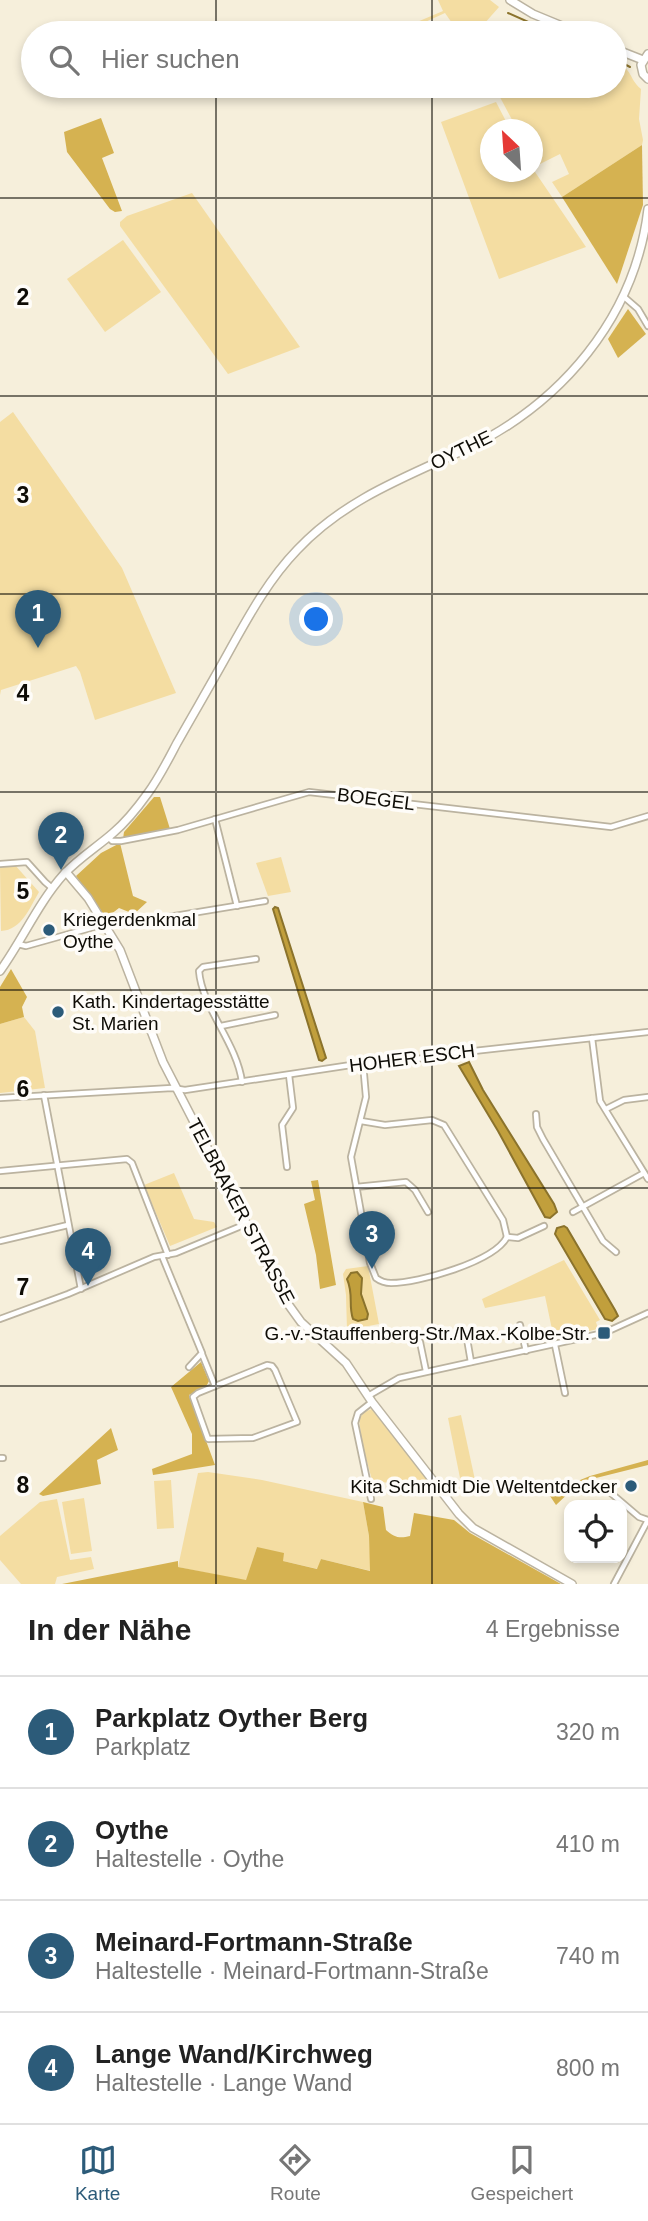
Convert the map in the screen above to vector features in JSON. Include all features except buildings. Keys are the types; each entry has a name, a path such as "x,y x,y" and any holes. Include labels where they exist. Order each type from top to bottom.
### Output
{"main road":[{"path":"510,0 551,21"},
{"path":"627,52 645,57 642,69 648,79"},
{"name":"OYTHE","path":"0,971 52,888 66,872 131,815 149,792 259,599 297,550 351,504 379,488 476,444 520,419 550,395 579,365 606,327 623,296 644,238 648,209"},
{"name":"TELBRAKER STRASSE","path":"66,872 88,898 120,950 151,1034 177,1090 294,1314 341,1357 370,1399 459,1514 473,1528 572,1584"}],"street":[{"path":"623,296 638,309 648,326"},
{"name":"BOEGEL","path":"108,837 112,841 178,831 309,792 611,827 648,816"},
{"path":"215,819 237,906"},
{"path":"0,864 27,862 52,888"},
{"path":"18,943 26,946 119,920 138,922 265,901"},
{"path":"242,1082 199,971 203,967 257,959"},
{"path":"221,1026 275,1016"},
{"name":"HOHER ESCH","path":"0,1098 172,1088 177,1090 363,1063 420,1059 648,1032"},
{"path":"592,1038 598,1095 648,1179"},
{"path":"361,1121 385,1125 432,1120 444,1125 503,1220 507,1237 503,1244 494,1252 463,1267 395,1283 382,1282 376,1278 351,1157 366,1097 363,1063"},
{"path":"287,1167 282,1125 293,1108 289,1075"},
{"path":"44,1095 81,1289"},
{"path":"605,1109 624,1100 648,1097"},
{"path":"536,1114 537,1127 583,1207 603,1241 616,1252"},
{"path":"0,1171 127,1159 132,1163 215,1386"},
{"path":"573,1212 644,1173"},
{"path":"356,1187 406,1182 415,1189 428,1212"},
{"path":"0,1319 247,1224"},
{"path":"0,1241 68,1225"},
{"path":"507,1237 518,1238 544,1226"},
{"path":"371,1499 355,1423 358,1413 370,1399 399,1378 608,1332 648,1312"},
{"path":"520,1325 526,1351"},
{"path":"466,1333 471,1363"},
{"path":"420,1342 426,1371"},
{"path":"555,1345 565,1393"},
{"path":"189,1367 202,1353"},
{"path":"267,1365 272,1366 297,1422 253,1438 208,1439 193,1397 215,1386 267,1365"},
{"path":"605,1488 639,1517 648,1520 614,1584"}],"shaded area":[{"path":"438,0 490,0 499,7 487,21 451,21 445,13 427,21 419,21 443,11"},
{"path":"627,70 641,89 639,119 642,145 562,197 552,182 569,174 560,154 543,162 543,119 512,119 500,98 627,98"},
{"path":"496,102 505,119 480,119 480,182 542,182 586,247 499,279 441,122"},
{"path":"101,118 114,153 102,158 122,211 115,212 110,209 67,152 64,132"},
{"path":"642,145 643,205 617,284 562,197"},
{"path":"192,193 300,347 228,374 120,226 120,222 127,216"},
{"path":"123,240 161,292 105,332 67,279"},
{"path":"628,309 646,334 618,358 608,339"},
{"path":"13,412 122,568 176,693 95,720 76,666 1,690 0,695 0,422"},
{"path":"154,797 160,797 170,829 123,839 124,832"},
{"path":"120,843 133,896 147,902 134,914 119,908 106,918 76,876 101,853"},
{"path":"281,857 291,892 268,896 256,863"},
{"path":"14,864 39,892 20,922 15,927 1,931 0,867"},
{"path":"278,908 326,1058 322,1061 319,1060 273,909"},
{"path":"11,969 27,997 22,1007 24,1017 0,1024 0,987"},
{"path":"24,1017 35,1031 45,1088 0,1093 0,1024"},
{"path":"469,1062 483,1090 554,1204 557,1212 550,1218 545,1217 459,1066"},
{"path":"174,1173 194,1219 214,1222 217,1227 170,1246 144,1185"},
{"path":"318,1180 336,1285 320,1289 316,1255 304,1204 315,1200 311,1181"},
{"path":"564,1226 615,1310 618,1316 612,1321 605,1319 555,1234 557,1228"},
{"path":"564,1260 600,1320 596,1322 598,1329 554,1339 545,1296 485,1308 482,1299"},
{"path":"368,1266 379,1324 347,1330 343,1274 346,1269"},
{"path":"357,1272 362,1278 361,1294 368,1314 367,1319 358,1321 353,1319 347,1279 351,1273"},
{"path":"201,1362 209,1381 206,1387 189,1395 215,1465 153,1475 152,1469 192,1454 192,1434 171,1387"},
{"path":"372,1409 432,1485 426,1490 372,1480 359,1419 364,1412"},
{"path":"461,1415 475,1480 462,1488 448,1418"},
{"path":"111,1428 118,1450 97,1460 101,1484 43,1496 39,1494"},
{"path":"648,1460 648,1465 596,1478 603,1490 586,1482 575,1487 556,1505 548,1493 590,1476"},
{"path":"198,1473 262,1480 363,1502 371,1571 321,1559 318,1569 283,1561 257,1547 246,1581 178,1567"},
{"path":"171,1480 174,1528 157,1529 154,1481"},
{"path":"84,1498 92,1551 71,1554 62,1502"},
{"path":"57,1499 70,1560 91,1557 94,1569 57,1577 55,1584 21,1584 0,1560 0,1536 40,1502"},
{"path":"363,1502 383,1507 386,1530 394,1536 410,1536 414,1513 454,1520 470,1533 561,1584 62,1584 178,1561 178,1567 246,1580 257,1547 284,1553 283,1561 317,1569 321,1559 370,1571 369,1536"}],"waterway":[{"path":"508,13 526,21"}],"place":[{"name":"Parkplatz Oyther Berg","path":"38,648"},
{"name":"Oythe","path":"61,870"},
{"name":"Kriegerdenkmal Oythe","path":"49,930"},
{"name":"Kath. Kindertagesstätte St. Marien","path":"58,1012"},
{"name":"Meinard-Fortmann-Straße","path":"372,1269"},
{"name":"Lange Wand/Kirchweg","path":"88,1286"},
{"name":"G.-v.-Stauffenberg-Str./Max.-Kolbe-Str.","path":"604,1333"},
{"name":"Kita Schmidt Die Weltentdecker","path":"631,1486"}]}
